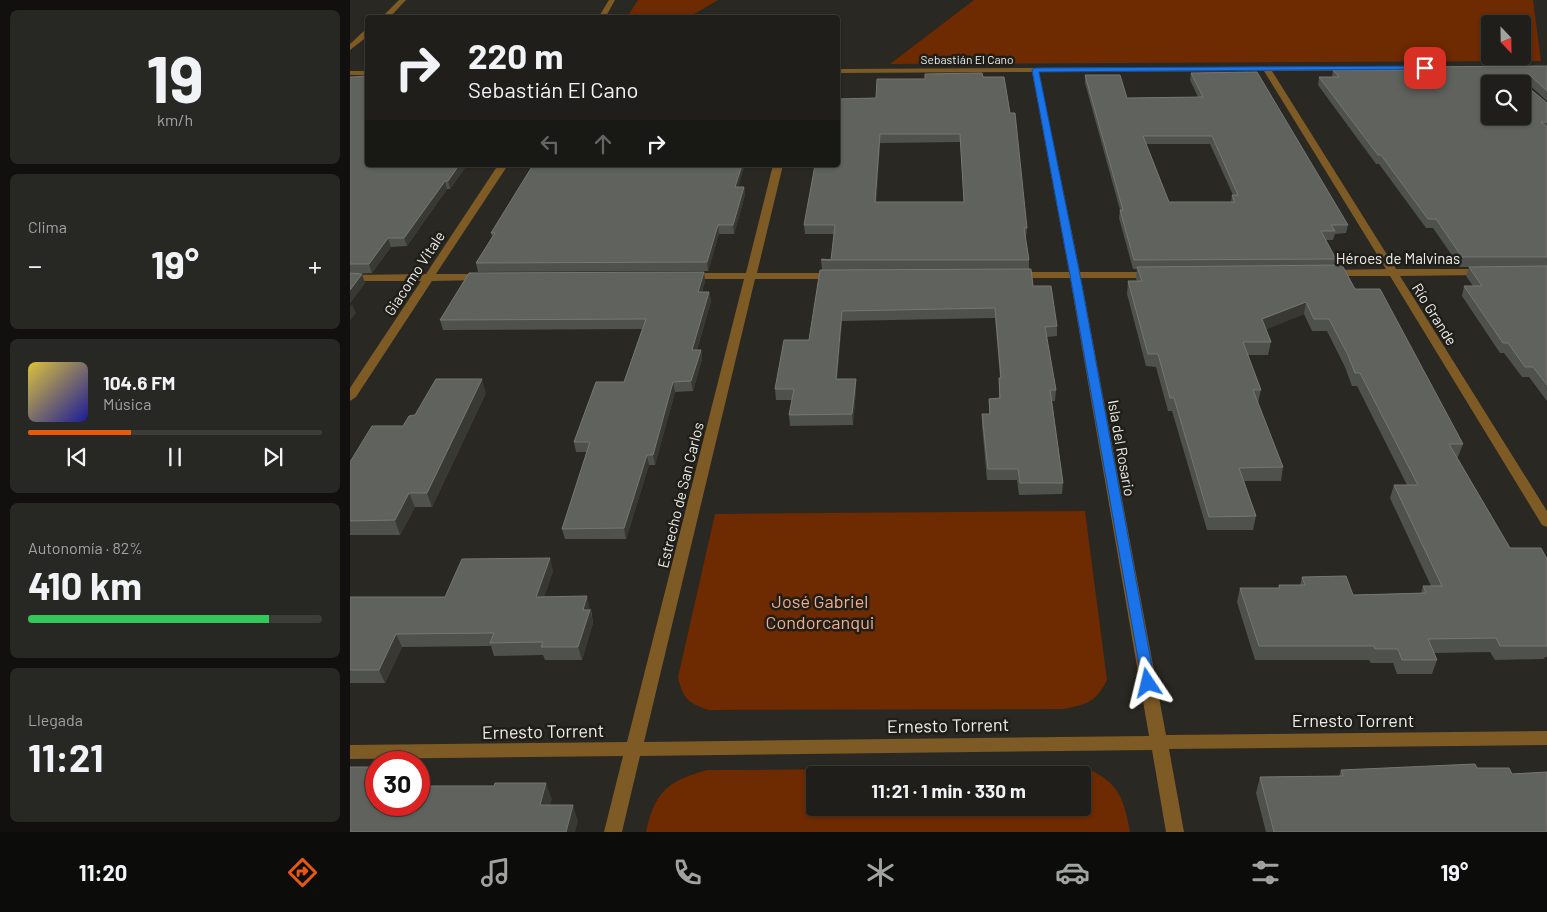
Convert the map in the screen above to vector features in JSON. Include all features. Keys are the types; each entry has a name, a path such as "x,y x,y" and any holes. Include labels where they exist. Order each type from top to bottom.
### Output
{"street":[{"path":"387,15 403,0"},
{"path":"603,15 612,0"},
{"path":"350,48 365,35"},
{"name":"Sebastián El Cano","path":"840,71 1425,68"},
{"name":"Río Grande","path":"1268,69 1547,522"},
{"name":"Isla del Rosario","path":"1035,70 1075,275 1176,832"},
{"path":"350,73 365,73"},
{"name":"Giacomo Vitale","path":"350,397 502,167"},
{"name":"Estrecho de San Carlos","path":"613,832 778,167"},
{"name":"Héroes de Malvinas","path":"1323,273 1489,272"},
{"path":"1006,275 1164,274"},
{"path":"673,276 850,276"},
{"path":"350,278 497,277"},
{"name":"Ernesto Torrent","path":"350,752 633,750 1158,741 1547,738"}],"green space":[{"path":"638,0 718,0 692,15 628,15"},
{"path":"974,0 1533,0 1541,61 1531,61 1531,15 1481,15 1481,61 890,64"},
{"name":"José Gabriel Condorcanqui","path":"1085,511 1107,680 1095,698 1090,701 1064,709 709,710 691,702 684,695 678,677 715,514"},
{"path":"806,769 806,816 1091,816 1091,771 1105,779 1118,792 1125,809 1130,832 646,832 659,797 673,784 707,770"}],"building":[{"path":"1547,66 1547,91 1529,74 1481,75 1481,125 1531,125 1531,90 1547,103 1547,122 1541,122 1547,127 1547,257 1462,257 1436,219 1428,219 1381,155 1378,155 1319,77 1339,77 1333,70 1406,70 1403,67"},
{"path":"1257,72 1348,225 1331,225 1335,231 1321,231 1336,259 1134,260 1120,210 1123,210 1085,75 1120,75 1127,98 1203,97 1191,73","holes":["1143,136 1212,136 1238,195 1232,195 1235,202 1169,202"]},
{"path":"982,73 983,77 1004,77 1010,113 1015,113 1027,228 1024,228 1029,260 831,260 835,225 804,225 815,167 840,167 840,99 876,98 877,79 925,79 925,74","holes":["880,134 960,134 964,202 875,202"]},
{"path":"365,76 365,167 458,167 448,181 445,181 404,238 388,238 369,264 350,264 350,77"},
{"path":"532,167 741,167 735,187 744,187 733,225 718,225 707,262 476,263 495,233 491,233"},
{"path":"1342,265 1355,289 1380,289 1463,444 1449,444 1510,548 1541,548 1547,559 1547,646 1500,646 1496,638 1428,639 1437,660 1402,660 1398,649 1375,649 1374,646 1259,646 1240,588 1280,588 1279,585 1305,585 1302,577 1346,576 1353,595 1426,593 1423,586 1442,586 1394,485 1418,485 1360,373 1355,373 1348,355 1329,319 1314,319 1306,302 1262,319 1271,342 1243,342 1261,390 1253,390 1283,467 1239,468 1256,516 1209,517 1174,398 1170,398 1158,354 1148,354 1128,281 1142,281 1137,267"},
{"path":"1547,266 1547,385 1533,367 1525,367 1508,343 1503,343 1464,286 1482,286 1469,267"},
{"path":"1031,269 1033,286 1051,286 1057,326 1045,327 1056,390 1050,390 1063,483 1020,483 1018,469 988,469 982,414 990,414 989,399 1000,398 999,378 1001,378 995,308 842,311 836,379 856,379 852,414 789,415 794,389 775,389 784,340 809,340 820,270"},
{"path":"704,272 698,292 709,292 692,350 701,350 691,381 673,382 653,455 647,455 624,528 562,529 590,442 574,442 596,382 624,382 646,319 440,320 469,273"},
{"path":"350,273 362,274 350,290"},
{"path":"436,379 482,379 427,493 409,493 395,520 350,521 350,462 372,426 403,426 409,416 415,415"},
{"path":"550,558 536,597 587,596 583,610 590,610 578,647 541,647 543,642 490,643 494,633 396,634 379,670 350,670 350,597 445,597 462,559"},
{"path":"1475,764 1477,768 1509,768 1512,774 1547,772 1547,832 1274,832 1260,777 1343,776 1341,770"},
{"path":"350,767 365,767 365,816 430,816 430,786 494,786 495,783 546,783 540,805 573,805 566,832 350,832"}],"route":[{"path":"1148,683 1075,275 1035,70 1425,68"}]}
